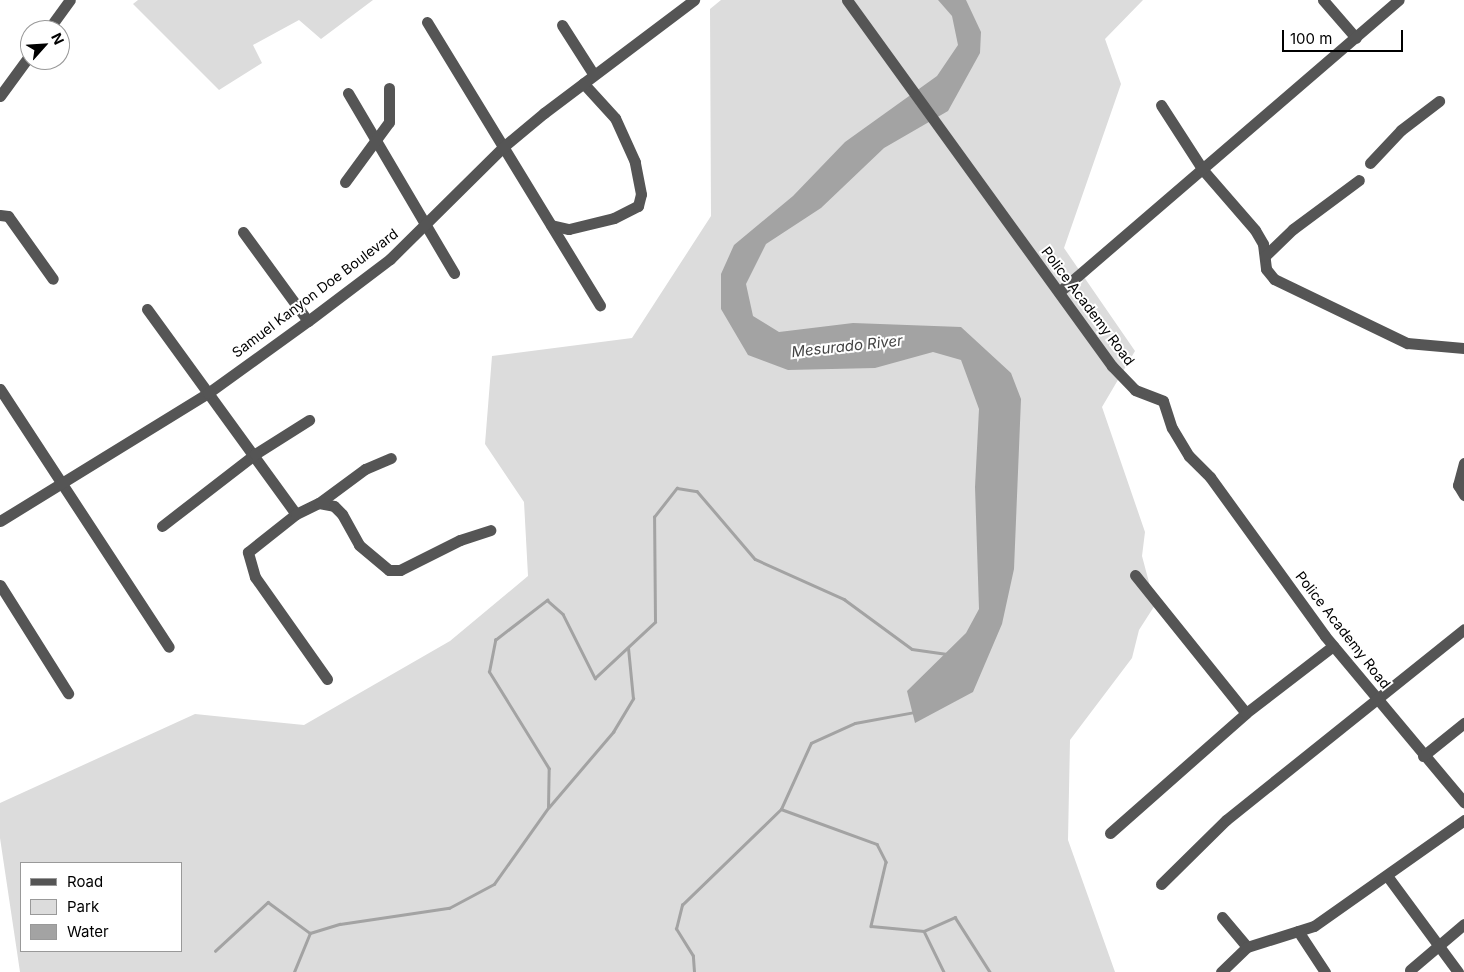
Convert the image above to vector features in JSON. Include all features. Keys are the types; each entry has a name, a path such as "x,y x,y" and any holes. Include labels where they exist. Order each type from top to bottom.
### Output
{"street":[{"path":"55,20 70,0"},
{"name":"Samuel Kanyon Doe Boulevard","path":"0,521 208,393 308,321 425,227 502,148 583,83 694,0"},
{"name":"Police Academy Road","path":"846,0 1112,366 1135,390 1164,401 1172,428 1189,456 1210,477 1333,646 1423,756 1464,802"},
{"path":"1323,0 1356,38"},
{"path":"1059,292 1204,170 1399,0"},
{"path":"427,22 502,148 600,305"},
{"path":"562,25 594,75"},
{"path":"0,96 20,69"},
{"path":"551,225 568,229 614,218 638,206 641,194 634,162 615,118 583,83"},
{"path":"345,182 389,122 389,88"},
{"path":"348,93 376,138 425,227 454,273"},
{"path":"1370,163 1401,130 1439,101"},
{"path":"1161,105 1204,170 1255,230 1265,256 1266,269 1274,279 1407,343 1464,348"},
{"path":"1265,256 1293,229 1359,180"},
{"path":"0,215 8,216 53,279"},
{"path":"243,232 308,321"},
{"path":"147,309 255,454 296,514"},
{"path":"0,389 168,647"},
{"path":"162,526 255,454 309,420"},
{"path":"327,679 248,562 248,552 296,514 319,503 365,469 391,458"},
{"path":"1464,463 1458,485 1464,495"},
{"path":"319,503 334,506 342,514 360,544 389,570 400,570 460,540 490,530"},
{"path":"1135,575 1246,714"},
{"path":"0,585 68,693"},
{"path":"1161,884 1226,820 1266,791 1339,728 1379,701 1462,634"},
{"path":"1110,833 1246,714 1333,646"},
{"path":"1423,756 1464,723"},
{"path":"1221,972 1247,947 1314,926 1388,877 1464,820"},
{"path":"1388,877 1458,972"},
{"path":"1222,917 1247,947"},
{"path":"1410,970 1464,924"},
{"path":"1298,930 1325,972"}],"green space":[{"path":"138,0 373,0 321,39 299,20 253,45 262,63 219,90 133,4"},
{"path":"721,0 1143,0 1105,39 1121,84 1064,248 1135,351 1102,407 1145,532 1142,556 1155,605 1139,630 1132,658 1070,740 1068,840 1115,972 20,972 0,838 0,803 195,714 304,725 450,641 528,576 524,502 485,444 492,356 632,338 711,216 710,9"}],"water":[{"name":"Mesurado River","path":"938,0 966,0 981,32 980,53 948,111 884,148 821,208 766,244 746,284 753,316 779,332 853,323 961,327 1011,373 1021,399 1014,569 1002,624 973,692 915,723 907,691 966,633 979,609 975,487 979,409 961,360 933,352 875,368 788,370 748,355 721,309 721,274 734,245 793,196 845,142 937,76 958,45 952,16"}],"waterway":[{"path":"294,972 310,933 340,924 449,908 494,884 548,808 549,769 489,672 495,640 547,600 563,614 595,678 655,622 654,517 677,488 697,491 755,559 844,599 912,649 947,654"},
{"path":"549,807 613,732 633,699 628,648"},
{"path":"694,972 693,956 676,929 682,905 781,809 811,743 855,723 915,712"},
{"path":"781,809 877,844 886,862 871,926 924,931 955,917 990,972"},
{"path":"215,951 268,902 310,933"},
{"path":"924,931 944,972"}]}
